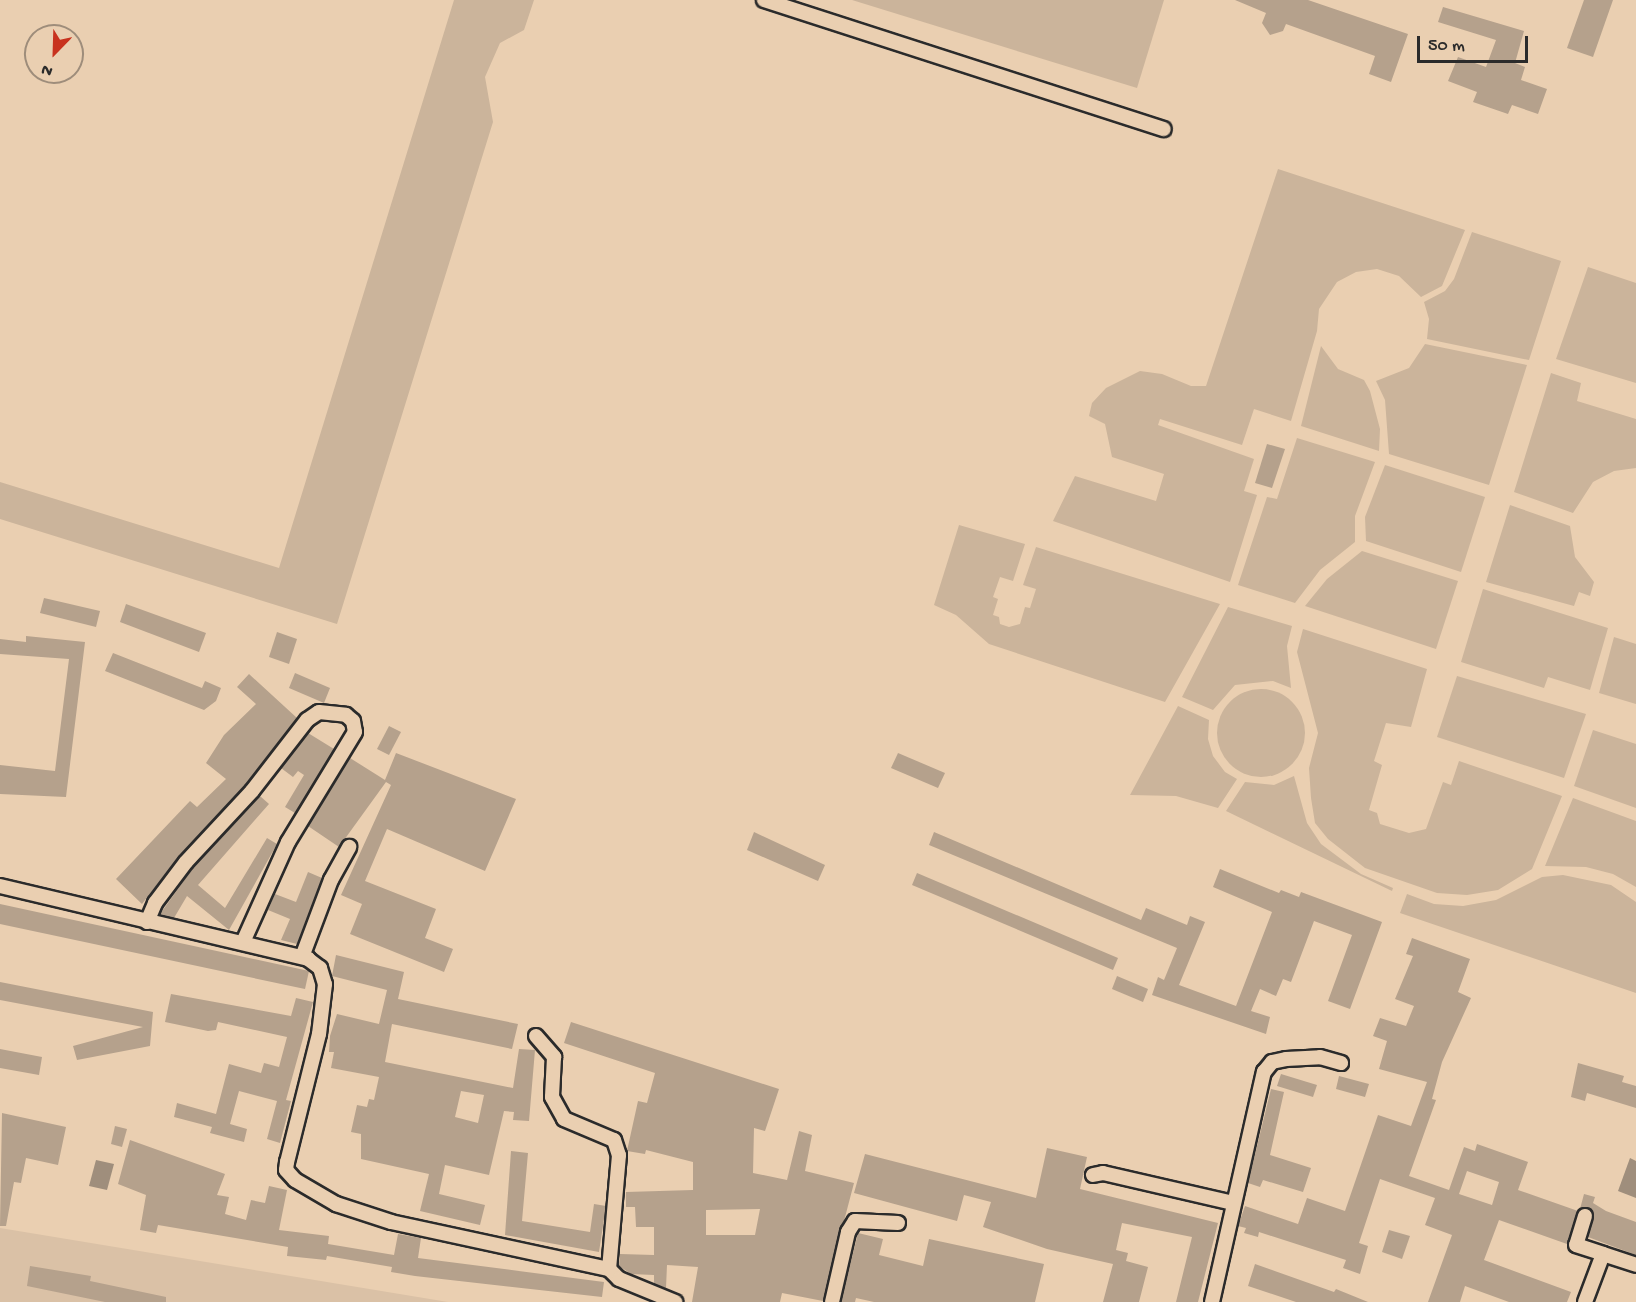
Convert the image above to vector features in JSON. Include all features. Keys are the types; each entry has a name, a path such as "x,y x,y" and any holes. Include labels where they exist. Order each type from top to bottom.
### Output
{"street":[{"path":"764,0 1164,129"},
{"path":"147,922 155,903 186,862 252,791 307,720 319,712 346,715 353,721 355,732 288,842 243,942"},
{"path":"302,957 331,880 350,847"},
{"path":"0,886 302,957 320,968 325,984 319,1034 286,1170 295,1180 336,1204 391,1222 609,1269 618,1279 675,1302"},
{"path":"536,1035 554,1057 552,1097 564,1119 614,1140 619,1155 609,1269"},
{"path":"1212,1302 1233,1203 1268,1067 1272,1062 1286,1059 1320,1057 1341,1063"},
{"path":"1093,1175 1103,1173 1233,1203"},
{"path":"1585,1216 1576,1245 1636,1266"},
{"path":"832,1302 848,1232 855,1221 898,1223"},
{"path":"1585,1302 1603,1254"}],"shaded area":[{"path":"454,0 534,0 524,30 500,43 485,77 493,122 337,624 0,519 0,482 279,568"},
{"path":"852,0 1164,0 1137,88"},
{"path":"1278,169 1465,230 1442,286 1421,297 1399,276 1377,269 1356,272 1337,282 1319,309 1317,331 1291,421 1254,409 1242,445 1160,419 1158,425 1254,459 1244,491 1257,495 1230,582 1053,521 1075,476 1156,501 1164,474 1112,457 1105,424 1089,416 1092,403 1106,388 1140,371 1162,374 1191,386 1206,386"},
{"path":"1472,232 1561,261 1529,360 1427,339 1429,319 1424,302 1445,291 1454,279"},
{"path":"1588,267 1636,283 1636,383 1556,359"},
{"path":"1425,344 1527,365 1489,485 1389,454 1385,400 1376,381 1409,368"},
{"path":"1321,346 1338,369 1364,380 1370,391 1380,429 1379,451 1301,426"},
{"path":"1551,373 1581,383 1577,401 1636,419 1636,468 1614,471 1593,482 1573,513 1514,492"},
{"path":"1297,438 1375,462 1355,516 1355,542 1320,570 1295,603 1238,585 1267,497 1277,499"},
{"path":"1385,465 1485,497 1461,572 1366,541 1365,517"},
{"path":"1510,505 1570,526 1575,557 1594,582 1590,596 1579,592 1574,606 1486,582"},
{"path":"959,525 1025,544 1013,581 1000,577 993,597 998,599 993,615 999,617 1000,624 1009,627 1020,624 1025,607 1030,608 1036,589 1023,585 1036,547 1220,604 1165,702 989,644 956,615 934,605"},
{"path":"1362,551 1458,581 1436,649 1305,606 1327,579"},
{"path":"1483,589 1608,628 1590,690 1548,677 1544,688 1461,662"},
{"path":"1228,607 1292,626 1287,646 1291,688 1273,681 1235,685 1213,710 1182,697"},
{"path":"1303,629 1427,669 1411,727 1386,723 1374,761 1382,765 1369,810 1377,813 1380,824 1409,833 1426,829 1443,782 1451,785 1459,761 1562,796 1532,869 1498,890 1467,895 1437,893 1365,868 1328,839 1315,823 1311,798 1309,768 1318,733 1297,652"},
{"path":"1614,637 1636,644 1636,704 1599,693"},
{"path":"1457,676 1586,714 1564,778 1437,737"},
{"path":"1261,689 1278,692 1292,702 1302,716 1305,733 1302,750 1292,764 1278,774 1261,777 1244,774 1230,764 1220,750 1217,733 1220,716 1230,702 1244,692"},
{"path":"1178,706 1209,720 1208,739 1213,756 1225,772 1237,779 1218,808 1176,796 1130,795"},
{"path":"1593,730 1636,744 1636,808 1574,786"},
{"path":"1294,776 1307,823 1321,844 1361,874 1393,888 1392,891 1226,811 1245,782 1274,785"},
{"path":"1573,798 1636,821 1636,887 1613,874 1586,867 1545,866"},
{"path":"1563,875 1611,885 1636,902 1636,993 1400,913 1407,894 1434,904 1463,906 1496,900 1542,877"},
{"path":"1630,1158 1636,1161 1636,1198 1618,1191"},
{"path":"96,1160 114,1164 107,1190 89,1186"},
{"path":"0,1228 448,1302 0,1302"}],"building":[{"path":"1235,0 1308,0 1408,34 1391,82 1369,74 1375,56 1286,24 1283,31 1270,35 1262,23 1266,13"},
{"path":"1584,0 1613,0 1593,57 1567,48"},
{"path":"1443,7 1524,31 1515,63 1525,67 1521,80 1547,89 1538,114 1512,105 1508,114 1473,102 1477,92 1448,81 1458,57 1486,67 1496,40 1438,22"},
{"path":"1267,444 1285,449 1272,488 1255,483"},
{"path":"44,598 100,611 96,627 40,613"},
{"path":"126,604 206,633 199,652 120,622"},
{"path":"277,632 297,639 289,664 269,657"},
{"path":"26,636 85,642 66,797 0,794 0,765 55,771 69,659 0,654 0,639 26,642"},
{"path":"113,653 202,688 205,681 221,688 216,701 204,710 105,671"},
{"path":"295,673 330,688 324,703 289,688"},
{"path":"249,674 297,718 245,785 179,856 142,904 116,879 190,801 197,807 226,779 206,763 224,735 256,704 237,687"},
{"path":"389,726 401,732 389,755 377,749"},
{"path":"308,733 334,749 295,813 285,807 304,775 298,771 293,777 281,768"},
{"path":"396,753 516,799 485,871 387,829 365,881 436,909 425,938 453,949 444,972 350,934 362,904 341,895 391,785 386,782 339,847 308,826 350,758 385,780"},
{"path":"898,753 945,773 938,788 891,768"},
{"path":"260,796 269,804 198,885 225,908 267,838 277,844 229,930 187,896 174,918 160,914 193,868"},
{"path":"754,832 825,865 818,881 747,850"},
{"path":"934,832 1141,920 1146,908 1187,925 1190,916 1205,922 1179,985 1236,1006 1272,912 1213,887 1220,869 1279,893 1281,890 1299,897 1301,892 1382,922 1350,1009 1328,1001 1352,935 1314,921 1291,982 1283,979 1276,996 1260,989 1251,1011 1270,1017 1266,1034 1152,995 1158,977 1164,980 1177,948 929,845"},
{"path":"308,872 322,878 297,944 281,940 290,919 268,910 275,894 296,902"},
{"path":"917,873 1118,958 1113,970 912,885"},
{"path":"0,904 309,971 305,989 0,924"},
{"path":"1412,938 1470,959 1458,992 1471,998 1442,1062 1432,1099 1436,1100 1409,1176 1449,1190 1464,1147 1475,1151 1477,1144 1528,1162 1518,1190 1578,1211 1567,1244 1499,1220 1484,1260 1571,1292 1567,1302 1509,1302 1465,1286 1460,1302 1428,1302 1452,1235 1425,1225 1435,1198 1380,1179 1359,1243 1368,1246 1360,1274 1343,1268 1346,1260 1259,1232 1258,1237 1244,1233 1246,1228 1238,1226 1245,1206 1298,1224 1307,1198 1345,1211 1378,1115 1411,1126 1427,1082 1379,1069 1387,1041 1373,1036 1380,1018 1406,1026 1414,1006 1395,999 1413,956 1406,954","holes":["1467,1171 1499,1182 1492,1205 1459,1194"]},
{"path":"336,955 404,972 398,999 518,1024 512,1049 392,1024 385,1062 513,1088 519,1049 535,1050 529,1121 513,1120 514,1112 504,1111 489,1175 445,1165 439,1194 485,1205 480,1225 420,1211 429,1174 361,1159 361,1134 351,1132 357,1105 367,1107 369,1099 374,1100 379,1077 331,1068 334,1052 329,1052 330,1036 337,1014 379,1024 387,990 332,976","holes":["461,1091 484,1095 478,1123 455,1117"]},
{"path":"1117,976 1148,989 1143,1002 1112,989"},
{"path":"0,982 153,1012 150,1046 77,1060 73,1046 143,1027 0,1000"},
{"path":"171,994 291,1016 296,998 313,1002 286,1100 291,1101 280,1143 267,1139 277,1101 239,1091 230,1124 247,1129 244,1142 210,1133 212,1127 174,1117 177,1103 216,1114 229,1064 261,1073 264,1063 279,1067 287,1037 218,1022 216,1030 208,1031 165,1022"},
{"path":"571,1022 779,1089 765,1131 754,1128 753,1173 787,1180 799,1131 812,1135 805,1171 854,1183 823,1301 782,1293 780,1302 692,1302 698,1267 667,1265 666,1288 654,1284 654,1275 631,1274 619,1266 620,1254 654,1255 654,1227 636,1227 635,1207 626,1207 626,1192 693,1190 693,1162 646,1150 645,1154 627,1151 638,1101 647,1103 655,1073 564,1043","holes":["760,1209 755,1235 706,1235 706,1210"]},
{"path":"0,1049 42,1057 39,1075 0,1068"},
{"path":"1578,1063 1624,1076 1622,1082 1636,1086 1636,1108 1587,1093 1585,1101 1571,1097"},
{"path":"1281,1074 1317,1085 1313,1097 1277,1086"},
{"path":"1339,1076 1369,1084 1365,1097 1336,1089"},
{"path":"1271,1089 1284,1092 1270,1155 1311,1168 1303,1192 1263,1180 1260,1187 1248,1183"},
{"path":"2,1113 66,1127 58,1165 26,1158 21,1183 14,1182 6,1226 0,1226"},
{"path":"115,1126 127,1129 122,1147 111,1144"},
{"path":"130,1140 225,1174 217,1195 229,1197 225,1214 246,1220 251,1200 265,1203 269,1186 287,1190 279,1230 329,1236 328,1244 394,1255 398,1234 421,1238 418,1258 604,1282 602,1297 415,1276 391,1272 392,1267 327,1256 326,1260 287,1256 288,1247 158,1225 156,1233 140,1230 146,1195 118,1184"},
{"path":"1047,1148 1087,1157 1080,1189 1218,1223 1198,1302 1176,1302 1192,1237 1122,1223 1116,1250 1128,1253 1126,1261 1148,1267 1139,1302 1103,1302 1113,1264 1047,1249 983,1227 991,1202 964,1195 957,1221 854,1193 865,1154 1036,1198"},
{"path":"511,1151 528,1153 522,1221 590,1232 594,1204 606,1206 599,1252 505,1235"},
{"path":"1584,1194 1595,1197 1593,1203 1606,1211 1636,1222 1636,1255 1588,1237 1594,1215 1588,1208 1580,1209"},
{"path":"1389,1230 1410,1236 1402,1259 1382,1252"},
{"path":"858,1233 883,1239 879,1255 923,1266 929,1239 1044,1264 1035,1302 874,1302 856,1298 855,1302 841,1302"},
{"path":"1255,1264 1334,1292 1336,1289 1368,1302 1296,1302 1248,1286"},
{"path":"30,1266 91,1276 90,1281 166,1297 166,1302 105,1302 27,1286"}]}
